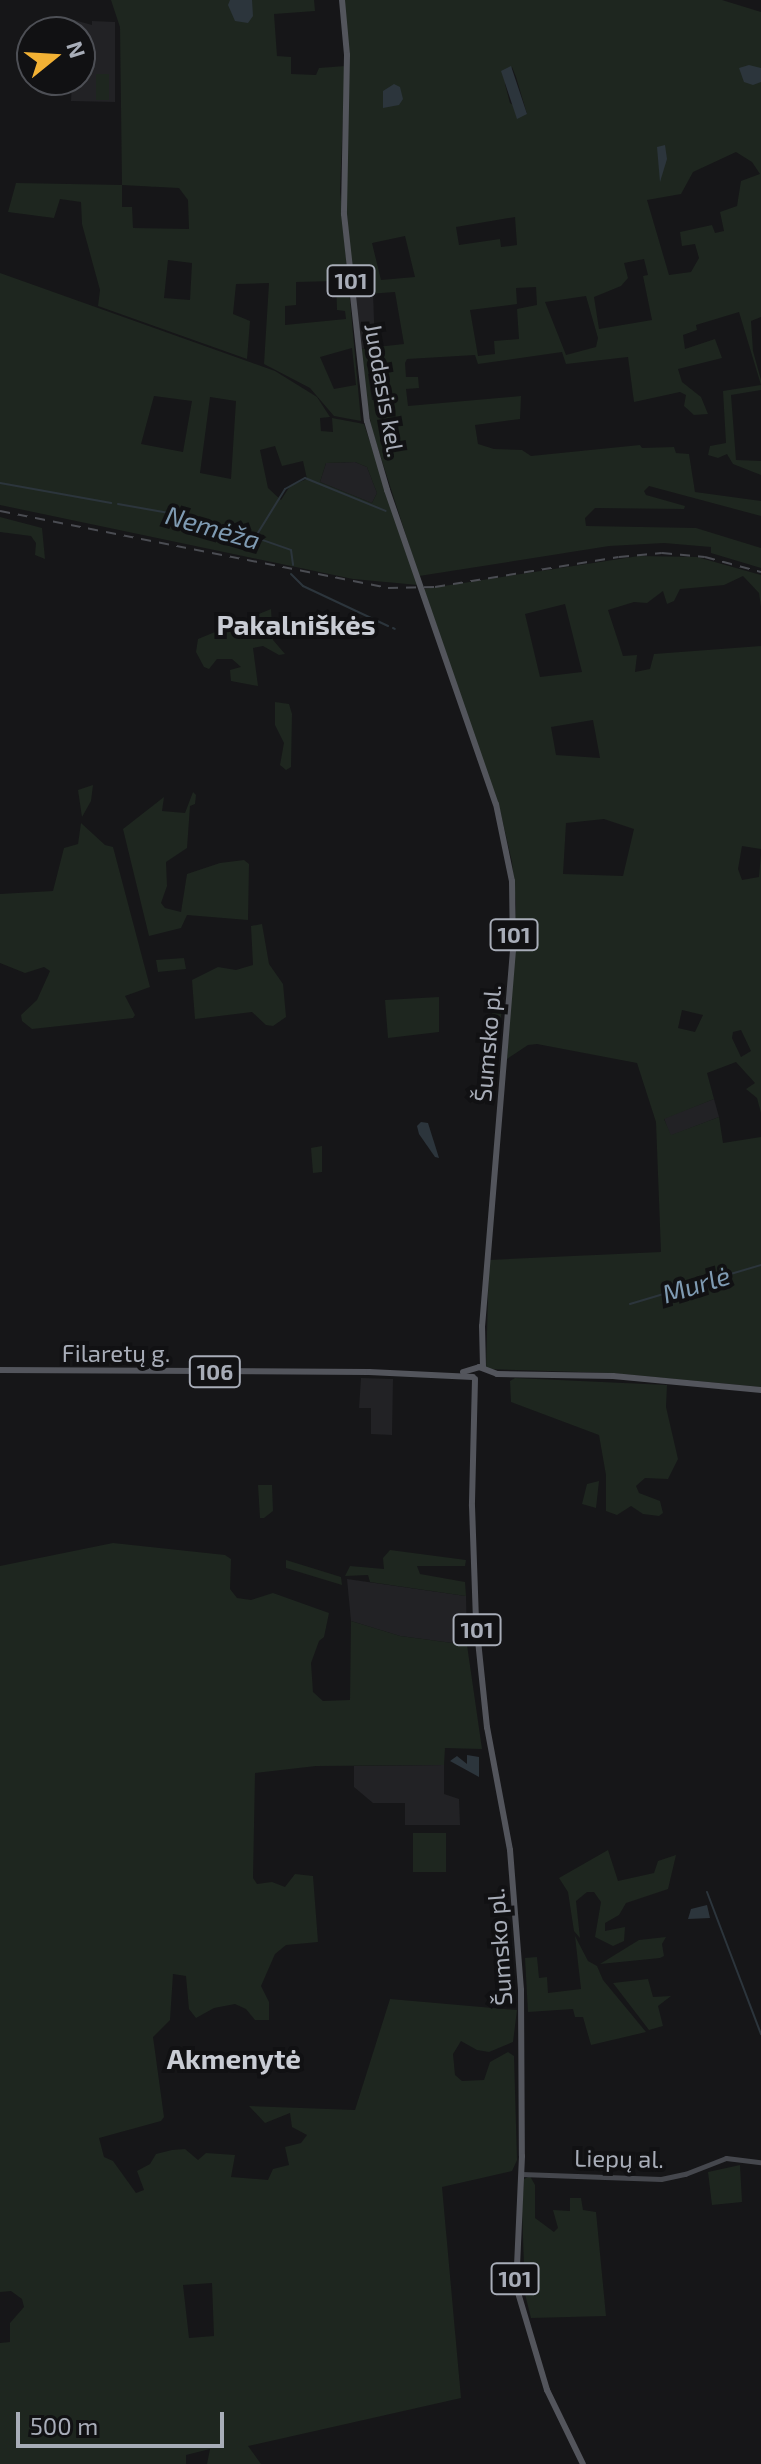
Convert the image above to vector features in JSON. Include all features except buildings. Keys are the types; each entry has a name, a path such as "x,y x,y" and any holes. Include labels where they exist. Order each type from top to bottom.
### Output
{"main road":[{"name":"Juodasis kel.","path":"342,0 347,55 344,214 366,414 377,460 420,586"},
{"name":"Šumsko pl.","path":"420,586 496,804 513,896 513,950 475,1417 472,1492 475,1602 487,1727 513,1881 521,1990 521,2174 517,2294 547,2390 583,2464"},
{"name":"Filaretų g.","path":"0,1370 479,1374"},
{"name":"106","path":"479,1374 613,1376 761,1390"},
{"name":"Liepų al.","path":"521,2174 661,2179 726,2158 761,2162"}],"shaded area":[{"path":"111,0 314,0 315,11 274,14 277,56 291,57 291,74 316,75 319,68 345,66 340,191 361,421 334,416 310,388 264,364 269,283 236,284 233,314 250,321 247,359 98,306 100,290 82,224 81,202 60,199 54,218 8,212 16,183 122,185 120,27","holes":["122,185 179,188 188,200 189,229 133,228 132,207 122,207","168,260 192,263 190,300 164,298","336,281 337,310 345,311 346,319 285,325 285,306 296,305 296,282","352,348 356,385 334,389 320,357"]},
{"path":"230,0 252,0 253,16 248,23 235,21 228,5"},
{"path":"344,0 722,0 761,12 761,317 751,321 753,351 761,385 739,312 696,325 697,330 683,335 685,349 715,339 722,358 678,369 682,382 701,397 708,414 694,415 684,406 686,395 680,392 634,402 628,357 566,364 562,352 478,364 475,355 407,359 405,363 406,377 418,377 419,388 406,389 408,406 521,396 520,419 475,425 478,444 494,449 522,450 531,456 640,445 642,448 674,447 676,453 689,454 695,492 761,501 761,516 649,486 644,491 646,495 685,506 684,509 595,508 585,518 586,526 696,528 761,548 761,568 711,553 711,547 664,543 609,546 419,576 372,430 359,349 404,344 395,292 354,295 345,194","holes":["512,67 527,114 510,103 505,84","736,152 752,162 760,174 741,181 737,206 720,212 724,231 715,233 712,225 680,232 682,246 695,244 699,258 691,272 669,275 647,200 681,194 693,172","515,217 517,245 501,247 500,239 459,245 456,227","405,236 415,277 381,280 372,243","644,259 648,275 643,276 652,320 599,329 594,297 621,286 628,278 624,263","536,287 537,305 517,309 519,339 494,341 495,354 478,356 470,310 517,304 516,288","586,296 598,338 596,347 566,355 545,302","388,372 391,398 372,400 368,374"]},
{"path":"96,21 115,22 115,102 71,101 71,96 96,96"},
{"path":"749,65 761,68 761,82 753,85 744,82 739,68"},
{"path":"511,66 527,114 517,119 501,71"},
{"path":"96,74 109,74 109,100 96,100"},
{"path":"394,84 400,87 403,99 399,105 383,108 383,91"},
{"path":"665,145 667,159 660,182 657,147"},
{"path":"0,273 275,371 317,397 330,417 320,418 321,431 333,432 332,418 364,424 418,585 353,579 0,505","holes":["154,396 192,401 183,452 141,444","210,397 236,401 231,479 200,473","275,446 282,466 303,461 307,479 290,486 281,500 268,488 260,450","355,462 367,467 377,493 372,503 320,482 326,463"]},
{"path":"373,293 375,347 359,349 354,295"},
{"path":"761,385 761,390 731,395 736,460 761,461 761,475 733,464 727,454 718,458 708,455 710,446 726,443 723,391"},
{"path":"355,462 367,467 377,493 372,503 320,482 326,463"},
{"path":"0,517 42,528 45,559 35,555 36,543 31,536 0,532"},
{"path":"639,556 697,557 761,575 761,607 759,593 743,576 724,585 680,589 674,601 667,604 663,591 647,603 634,602 608,610 623,656 637,655 635,672 650,669 654,654 761,646 761,849 742,846 738,869 742,880 759,877 761,854 761,1113 757,1098 746,1089 755,1083 736,1062 707,1073 714,1099 664,1119 671,1135 719,1117 723,1143 761,1137 761,1387 611,1373 486,1369 489,1260 661,1252 656,1122 637,1063 537,1044 528,1045 507,1059 516,904 512,862 500,810 424,589","holes":["565,604 582,672 540,677 525,614","593,720 600,758 556,755 551,727","604,819 634,829 623,876 563,874 566,823","682,1010 703,1015 695,1032 678,1028","741,1030 751,1051 741,1057 732,1038 733,1032"]},
{"path":"271,609 273,640 285,654 279,655 263,646 253,648 258,686 231,681 230,670 241,667 232,659 217,659 209,669 204,667 196,652 198,639"},
{"path":"275,702 289,704 292,714 291,767 286,770 280,765 284,743 275,725"},
{"path":"93,785 91,801 82,817 78,790"},
{"path":"193,792 196,795 195,804 190,806 187,848 166,862 167,886 161,903 165,908 181,912 187,874 220,863 244,860 249,864 248,920 187,915 181,928 149,936 123,829 164,797 162,811 185,813"},
{"path":"81,823 105,845 113,847 150,987 125,996 135,1015 133,1018 32,1029 22,1021 21,1015 37,1000 50,971 44,967 25,973 0,963 0,894 53,891 64,848 78,844"},
{"path":"262,924 269,964 283,984 286,1017 273,1026 266,1025 252,1012 195,1019 192,980 218,967 236,970 253,965 251,926"},
{"path":"184,958 186,969 158,972 156,960"},
{"path":"439,997 439,1032 388,1038 385,1000"},
{"path":"497,997 502,1006 497,1060 490,1067 490,1029 494,999"},
{"path":"714,1099 719,1117 670,1136 664,1118"},
{"path":"421,1122 428,1123 439,1158 435,1157 419,1134 417,1126"},
{"path":"322,1146 322,1172 313,1173 311,1148"},
{"path":"361,1378 393,1379 392,1435 371,1434 371,1408 359,1408"},
{"path":"515,1378 667,1385 666,1407 678,1459 668,1479 645,1478 636,1486 639,1493 660,1501 663,1513 659,1516 643,1514 631,1506 617,1515 606,1511 606,1475 599,1435 511,1402 510,1381"},
{"path":"599,1481 596,1508 582,1504 587,1484"},
{"path":"258,1485 272,1485 273,1511 264,1518 260,1518"},
{"path":"113,1543 225,1555 231,1559 230,1589 237,1598 251,1600 273,1593 329,1613 324,1637 319,1641 311,1663 313,1692 323,1701 350,1700 351,1621 400,1636 467,1645 482,1749 445,1748 444,1765 316,1766 255,1773 253,1878 257,1884 272,1882 285,1887 295,1874 313,1876 318,1942 286,1945 275,1954 261,1986 269,2002 269,2020 255,2020 246,2009 235,2004 214,2008 196,2018 189,2009 186,1976 173,1974 170,2020 153,2037 164,2117 161,2121 99,2138 104,2157 113,2161 136,2193 144,2190 137,2171 150,2164 156,2154 172,2150 185,2149 198,2160 206,2153 235,2155 231,2177 268,2180 273,2169 289,2165 285,2147 301,2143 307,2135 292,2127 290,2113 265,2123 249,2106 355,2110 390,1999 517,2010 513,2042 489,2052 477,2050 461,2041 453,2054 455,2075 462,2081 484,2080 490,2062 508,2052 514,2056 517,2160 512,2171 442,2187 461,2398 248,2446 261,2464 207,2464 210,2449 186,2455 186,2464 0,2464 0,2343 10,2342 10,2323 24,2307 22,2299 11,2291 0,2292 0,1566","holes":["212,2283 214,2336 189,2338 183,2285"]},
{"path":"390,1550 466,1560 465,1566 417,1566 420,1574 465,1582 466,1596 370,1582 368,1575 345,1576 350,1566 384,1569 383,1558"},
{"path":"286,1560 341,1577 342,1585 286,1568"},
{"path":"347,1579 466,1596 467,1645 400,1636 351,1621"},
{"path":"467,1755 479,1757 479,1777 450,1761 457,1756 467,1764"},
{"path":"444,1765 444,1794 459,1799 460,1825 405,1825 405,1803 373,1803 354,1787 354,1766"},
{"path":"413,1833 446,1833 446,1872 413,1872"},
{"path":"608,1850 618,1881 654,1873 658,1861 676,1855 668,1889 626,1903 619,1915 605,1923 605,1931 625,1927 624,1941 613,1946 595,1937 601,1902 594,1892 587,1892 576,1901 580,1938 574,1931 568,1892 559,1878"},
{"path":"707,1905 710,1918 688,1919 691,1909"},
{"path":"575,1936 588,1961 597,1966 603,1980 646,2032 591,2045 583,2017 575,2017 573,2009 528,2012 525,1958 537,1957 539,1978 547,1977 548,1993 581,1989"},
{"path":"666,1937 662,1944 664,1956 660,1958 600,1964 639,1940"},
{"path":"648,1979 653,1997 671,1996 658,2006 663,2026 649,2030 613,1983"},
{"path":"740,2165 742,2202 712,2205 708,2172"},
{"path":"530,2176 535,2185 535,2218 554,2232 558,2228 553,2210 570,2211 570,2198 581,2198 583,2210 596,2212 606,2316 531,2318 525,2294 522,2209 524,2179"}],"waterway":[{"path":"256,536 285,489 305,478 386,511"},
{"name":"Nemėža","path":"0,483 111,503"},
{"name":"Nemėža","path":"118,504 203,519 291,550 293,565"},
{"name":"Nemėža","path":"291,574 303,586 388,626"},
{"name":"Murlė","path":"630,1304 761,1265"},
{"path":"707,1892 761,2034"}],"railway":[{"path":"0,511 388,588 435,587 619,557 662,553 705,557 761,572"}],"district":[{"name":"Pakalniškės","path":"296,624"},
{"name":"Akmenytė","path":"234,2058"}]}
